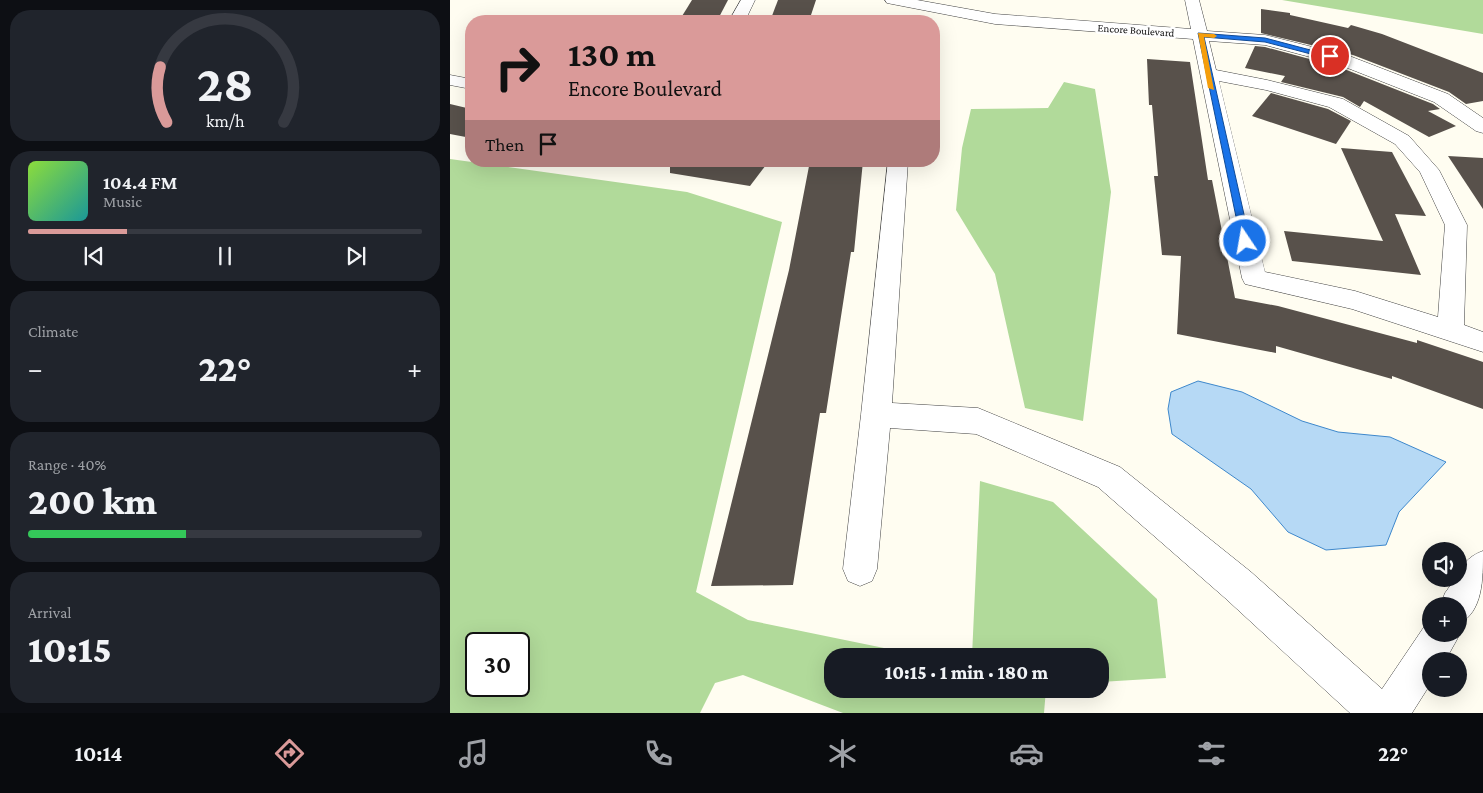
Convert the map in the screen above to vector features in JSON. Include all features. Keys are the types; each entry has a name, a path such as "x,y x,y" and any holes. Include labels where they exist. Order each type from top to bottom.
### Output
{"street":[{"path":"740,15 748,0"},
{"name":"Encore Boulevard","path":"892,0 996,19 1265,40 1346,60 1441,98 1483,127"},
{"path":"1192,0 1254,278 1355,300 1483,342"},
{"path":"1209,74 1267,85 1336,103 1402,140 1429,170 1456,225 1450,331"},
{"path":"450,80 465,83"},
{"path":"860,569 876,414 897,167"},
{"path":"876,414 978,421 1109,477 1238,585 1379,713"},
{"path":"1464,597 1483,568"},
{"path":"1389,713 1435,642"}],"green space":[{"path":"1282,0 1483,0 1483,34"},
{"path":"1064,82 1095,89 1111,192 1083,421 1025,408 995,274 956,210 962,148 971,109 1048,108"},
{"path":"450,159 465,161 465,167 507,167 687,192 782,222 696,592 748,620 884,648 824,648 824,698 1045,698 1044,713 843,713 743,675 715,683 700,713 450,713"},
{"path":"980,481 1053,502 1157,599 1166,678 1109,681 1109,648 972,648"}],"water":[{"path":"1198,381 1242,392 1302,421 1338,432 1390,437 1446,462 1399,512 1386,545 1326,550 1288,532 1251,489 1172,434 1168,409 1171,392"}],"building":[{"path":"692,0 728,0 720,15 683,15"},
{"path":"778,0 816,0 811,15 772,15"},
{"path":"1261,9 1290,13 1290,15 1348,28 1351,25 1382,34 1483,73 1483,101 1466,104 1449,92 1353,55 1261,33"},
{"path":"1255,46 1339,67 1433,104 1440,109 1428,111 1456,126 1429,137 1364,101 1360,107 1343,97 1281,82 1285,76 1245,68"},
{"path":"1147,59 1190,62 1208,180 1212,180 1235,298 1278,306 1417,343 1417,340 1483,362 1483,409 1392,376 1392,379 1276,346 1276,353 1177,334 1181,256 1162,255 1154,176 1158,176 1152,105 1149,105"},
{"path":"1271,93 1328,109 1351,121 1336,144 1252,116"},
{"path":"450,104 465,108 465,137 450,134"},
{"path":"1341,148 1392,152 1426,216 1395,214 1421,275 1292,261 1284,231 1383,241"},
{"path":"1448,156 1483,158 1483,209"},
{"path":"670,167 764,167 750,186 670,173"},
{"path":"809,167 862,167 854,252 851,252 826,413 820,413 793,585 711,586 789,270"}],"slow traffic":[{"path":"1212,88 1200,35 1214,36"}],"route":[{"path":"1245,241 1200,35 1265,40 1330,56"}]}
